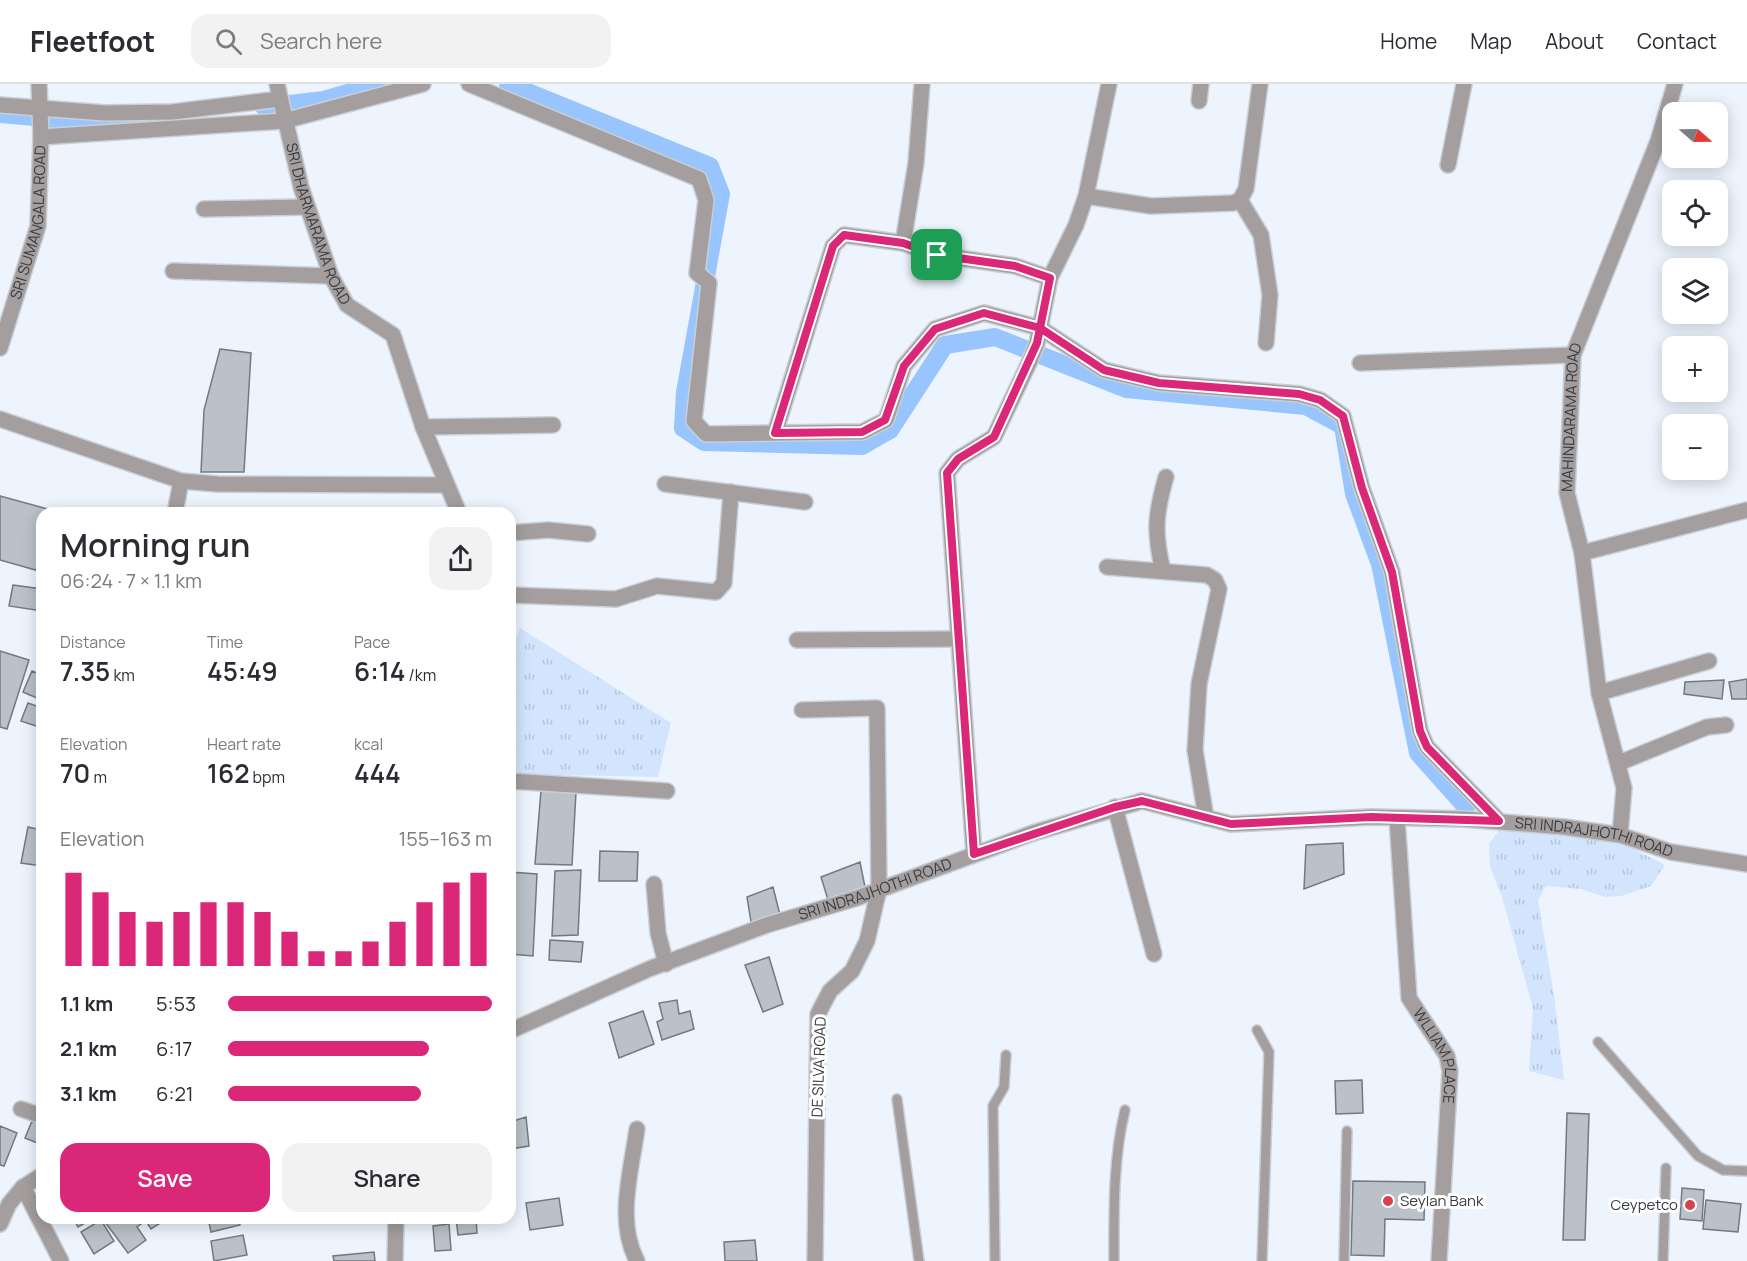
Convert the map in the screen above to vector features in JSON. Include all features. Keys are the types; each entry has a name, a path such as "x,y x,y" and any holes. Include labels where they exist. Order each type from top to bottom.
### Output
{"street":[{"name":"SRI SUMANGALA ROAD","path":"0,348 38,226 39,84"},
{"path":"0,105 39,122 281,104 423,84"},
{"path":"470,84 699,179 706,200 694,421 706,434 862,432 885,420 904,366 935,329 984,313 1038,335 1104,370 1159,383 1299,394 1320,400 1343,416 1362,488 1392,572 1420,731 1427,747 1499,821"},
{"path":"903,243 916,163 922,84"},
{"path":"974,854 947,473 958,459 994,437 1029,363 1038,335 1050,278 1076,225 1086,196 1109,84"},
{"path":"1199,101 1201,84"},
{"path":"1086,196 1151,206 1233,203 1240,200 1246,189 1260,84"},
{"path":"1448,165 1464,84"},
{"name":"MAHINDARAMA ROAD","path":"1620,835 1624,788 1599,693 1582,553 1567,493 1573,356 1658,141 1675,84"},
{"path":"39,122 105,113 172,112 281,104"},
{"name":"SRI DHARMARAMA ROAD","path":"281,104 308,207 331,276 347,305 393,335 423,427 456,507"},
{"path":"1240,200 1262,235 1270,295 1266,343"},
{"path":"204,209 308,207"},
{"path":"775,433 833,246 844,235 903,243 937,255 1015,266 1050,278"},
{"path":"173,270 331,276"},
{"path":"1360,363 1573,356"},
{"path":"0,419 181,481 217,484 446,485"},
{"path":"423,427 553,425"},
{"path":"1163,571 1155,540 1156,512 1166,477"},
{"path":"176,507 181,481"},
{"path":"665,484 805,502"},
{"path":"516,595 616,599 657,586 716,592 724,583 731,492"},
{"path":"1582,553 1747,510"},
{"path":"516,532 549,530 588,534"},
{"path":"1107,567 1207,574 1215,580 1219,589 1199,684 1196,739 1206,818"},
{"path":"797,640 959,639"},
{"path":"1599,693 1709,661"},
{"name":"DE SILVA ROAD","path":"802,710 877,708 879,889 867,941 852,971 830,991 818,1014 815,1261"},
{"path":"1619,763 1707,727 1726,725"},
{"path":"516,781 667,792"},
{"name":"SRI INDRAJHOTHI ROAD","path":"516,1028 666,964 767,925 879,889 974,854 1115,807 1142,801 1231,824 1397,819 1499,821 1620,835 1671,852 1747,864"},
{"path":"1115,807 1154,954"},
{"name":"WLLIAM PLACE","path":"1397,819 1409,998 1447,1056 1450,1071 1439,1261"},
{"path":"654,884 658,933 666,964"},
{"path":"21,1109 36,1114"},
{"path":"637,1129 626,1212 626,1232 637,1261"},
{"path":"0,1224 9,1204 24,1187 36,1179"},
{"path":"24,1187 36,1211"},
{"path":"42,1224 61,1261"},
{"path":"395,1261 396,1224"}],"lane":[{"path":"1257,1030 1269,1052 1262,1261"},
{"path":"1599,1042 1698,1156 1723,1170 1747,1171"},
{"path":"996,1261 993,1106 1004,1087 1006,1055"},
{"path":"897,1099 919,1261"},
{"path":"1114,1261 1116,1174 1119,1136 1125,1110"},
{"path":"1344,1261 1347,1131"},
{"path":"1663,1261 1666,1168"}],"green space":[{"path":"520,628 671,723 658,777 516,774 516,639"},
{"path":"1499,830 1585,837 1630,847 1665,865 1651,886 1621,896 1604,897 1581,889 1546,886 1538,900 1554,995 1564,1080 1529,1071 1533,1008 1502,897 1490,867 1489,844"}],"building":[{"path":"220,349 251,353 244,472 201,472 204,410"},
{"path":"0,496 40,507 36,507 36,570 0,560"},
{"path":"13,585 36,588 36,610 9,606"},
{"path":"0,651 29,660 7,729 0,727"},
{"path":"32,671 36,673 36,698 23,692"},
{"path":"1747,679 1747,699 1732,699 1729,682"},
{"path":"1724,680 1722,699 1684,694 1685,682"},
{"path":"28,703 36,706 36,726 21,721"},
{"path":"541,790 576,792 572,865 535,864"},
{"path":"28,827 36,829 36,865 21,863"},
{"path":"1343,843 1344,874 1304,889 1306,845"},
{"path":"600,851 638,852 637,881 599,881"},
{"path":"860,862 866,892 829,903 821,877"},
{"path":"581,870 578,935 552,936 555,871"},
{"path":"516,872 537,874 533,956 516,955"},
{"path":"773,887 781,919 752,928 747,897"},
{"path":"550,940 583,942 581,962 549,960"},
{"path":"769,957 783,1004 763,1012 745,965"},
{"path":"677,1000 679,1014 690,1011 694,1029 662,1040 657,1022 663,1019 659,1003"},
{"path":"643,1011 654,1044 619,1058 609,1023"},
{"path":"1362,1080 1363,1113 1336,1114 1335,1081"},
{"path":"1567,1113 1589,1114 1585,1240 1563,1240"},
{"path":"526,1117 529,1146 516,1148 516,1120"},
{"path":"32,1121 36,1123 36,1143 25,1138"},
{"path":"0,1126 17,1133 4,1166 0,1165"},
{"name":"Seylan Bank","path":"1353,1181 1425,1182 1424,1220 1385,1219 1384,1256 1351,1255"},
{"path":"1682,1188 1704,1190 1702,1221 1680,1219"},
{"path":"559,1198 563,1225 530,1230 526,1203"},
{"path":"1706,1200 1741,1204 1738,1232 1703,1229"},
{"path":"94,1224 103,1224 114,1241 94,1254 81,1232"},
{"path":"106,1224 141,1224 137,1227 146,1240 128,1253"},
{"path":"148,1224 159,1224 151,1229"},
{"path":"209,1224 240,1225 211,1232"},
{"path":"449,1224 451,1250 435,1251 433,1226"},
{"path":"457,1224 476,1224 477,1233 458,1235"},
{"path":"243,1235 247,1255 214,1261 211,1241"},
{"path":"755,1240 757,1261 725,1261 724,1242"},
{"path":"374,1252 375,1261 334,1261 333,1256"}],"waterway":[{"path":"264,107 324,100 378,84"},
{"path":"508,84 710,166 721,194 685,392 683,428 704,442 862,446 890,430 945,345 995,337 1126,389 1306,406 1343,426 1354,494 1380,564 1418,753 1466,807"},
{"path":"0,114 113,124 171,117"}],"place":[{"name":"Seylan Bank","path":"1388,1201"},
{"name":"Ceypetco","path":"1690,1205"}],"route":[{"path":"937,255 903,243 844,235 833,246 775,433 862,432 885,420 904,366 935,329 984,313 1040,328 1104,370 1159,383 1299,394 1320,400 1343,416 1362,488 1392,572 1420,731 1427,747 1499,821 1371,817 1231,824 1142,801 1115,807 974,854 947,473 958,459 994,437 1037,343 1040,328 1050,278 1015,266 937,255"}]}
